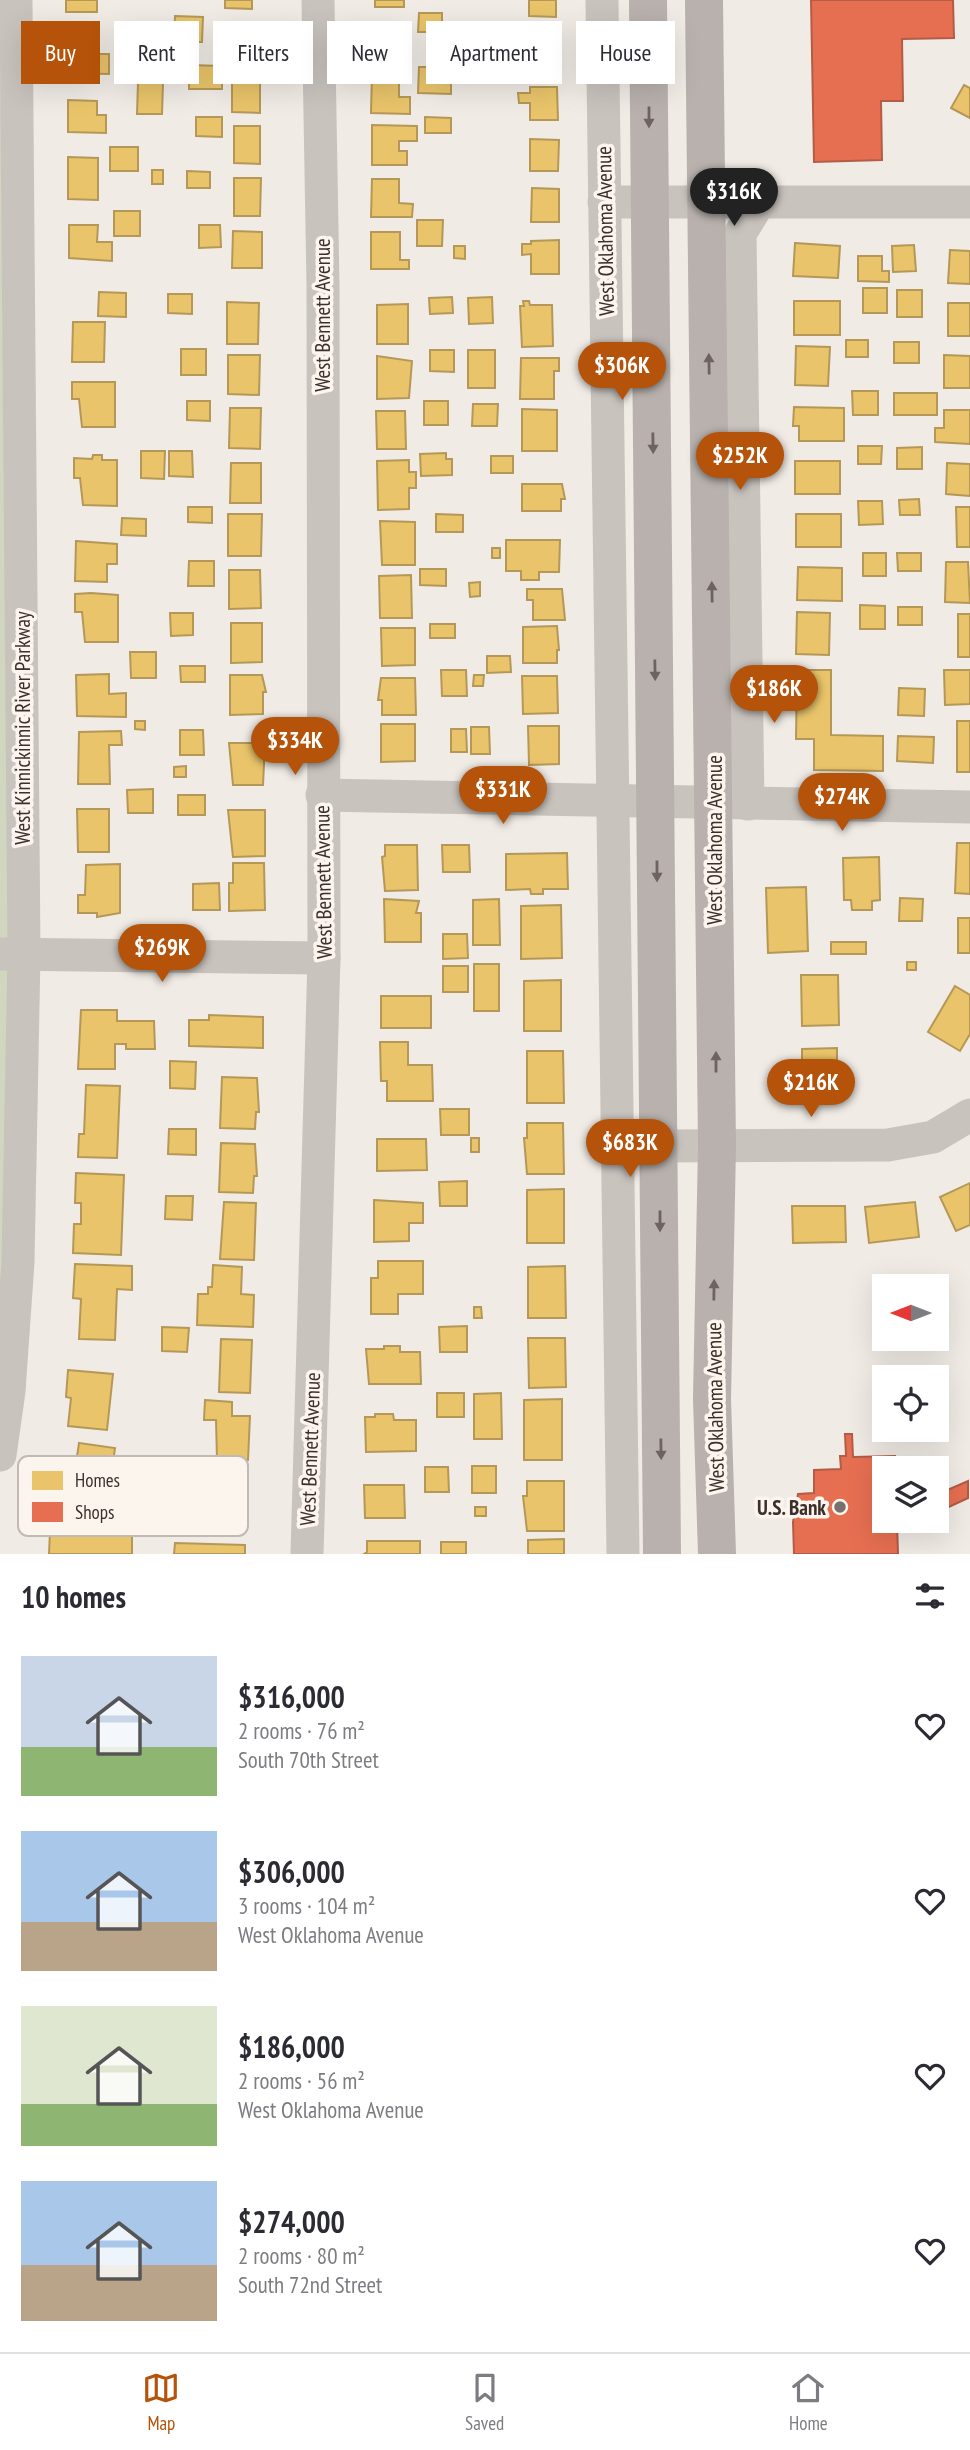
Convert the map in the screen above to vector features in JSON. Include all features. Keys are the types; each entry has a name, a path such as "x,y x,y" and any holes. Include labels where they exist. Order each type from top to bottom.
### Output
{"main road":[{"path":"648,0 662,1554"},
{"name":"West Oklahoma Avenue","path":"704,0 707,202 731,804 717,1146 712,1399 718,1554"}],"street":[{"name":"West Kinnickinnic River Parkway","path":"0,1455 9,1391 18,1262 12,955 16,0"},
{"name":"West Bennett Avenue","path":"307,1554 324,958 323,285 318,0"},
{"name":"West Oklahoma Avenue","path":"602,0 623,1554"},
{"path":"731,804 740,234 760,201"},
{"path":"604,202 970,201"},
{"path":"322,795 970,807"},
{"path":"12,955 324,958"},
{"path":"659,1146 888,1145 933,1137 970,1115"}],"green space":[{"path":"0,0 11,1268 0,1378"}],"building: Homes":[{"path":"66,0 97,0 97,12 66,12"},
{"path":"225,0 252,0 252,9 225,8"},
{"path":"375,0 404,0 404,7 375,7"},
{"path":"529,0 556,0 556,17 529,16"},
{"path":"419,13 442,13 442,21 426,21 426,32 418,32"},
{"path":"175,16 203,17 202,42 199,42 199,21 175,21"},
{"path":"100,54 109,54 109,74 100,74"},
{"path":"199,65 213,66 213,84 222,84 222,89 189,89 189,84 199,84"},
{"path":"419,67 426,67 426,84 451,84 451,94 418,93"},
{"path":"138,84 163,84 162,114 137,114"},
{"path":"232,84 260,84 260,113 232,112"},
{"path":"372,84 399,84 399,97 410,97 410,114 371,113"},
{"path":"964,85 970,88 970,118 951,108"},
{"path":"530,87 557,87 558,120 530,120 530,103 519,103 518,93 530,93"},
{"path":"68,100 97,101 97,115 106,115 106,133 68,132"},
{"path":"196,117 222,117 222,137 196,136"},
{"path":"425,117 451,118 451,133 425,133"},
{"path":"372,125 417,126 417,141 399,141 399,151 407,151 407,165 372,165"},
{"path":"234,126 260,126 260,164 234,163"},
{"path":"530,139 559,140 558,171 530,171"},
{"path":"110,147 138,147 138,171 110,171"},
{"path":"68,157 98,158 98,200 68,199"},
{"path":"152,170 163,170 163,184 152,184"},
{"path":"187,171 210,172 210,188 187,188"},
{"path":"234,178 261,178 260,216 234,216"},
{"path":"372,179 399,179 399,203 413,204 412,217 371,217"},
{"path":"532,188 559,189 559,222 531,222"},
{"path":"114,211 140,211 140,236 114,236"},
{"path":"417,220 443,220 442,246 417,246"},
{"path":"69,225 98,225 97,242 112,242 112,261 69,258"},
{"path":"199,225 220,225 221,247 199,248"},
{"path":"233,231 262,232 262,268 232,268"},
{"path":"371,232 400,232 400,260 409,260 409,269 371,269"},
{"path":"559,240 559,274 531,274 531,254 522,255 522,244"},
{"path":"795,243 840,246 838,278 793,276"},
{"path":"914,245 916,271 893,272 892,246"},
{"path":"454,246 465,246 465,259 454,258"},
{"path":"950,250 970,251 970,284 948,283"},
{"path":"858,256 882,256 882,271 889,271 889,282 858,281"},
{"path":"863,288 887,288 887,313 863,313"},
{"path":"897,290 922,290 922,317 897,317"},
{"path":"99,292 126,293 126,317 98,316"},
{"path":"168,294 192,294 192,314 168,313"},
{"path":"452,297 453,313 430,314 429,298"},
{"path":"492,297 493,323 469,324 468,298"},
{"path":"523,301 529,301 530,305 552,305 553,346 522,347 520,306 524,306"},
{"path":"794,301 840,301 840,335 794,335"},
{"path":"227,302 259,303 258,344 227,344"},
{"path":"948,303 970,303 970,336 948,336"},
{"path":"408,304 408,344 377,344 377,305"},
{"path":"73,322 105,322 104,362 72,362"},
{"path":"846,340 868,340 868,357 846,357"},
{"path":"894,342 919,342 919,363 894,363"},
{"path":"796,346 830,347 828,386 795,385"},
{"path":"181,349 206,349 206,375 181,375"},
{"path":"430,350 454,350 454,372 430,371"},
{"path":"468,350 495,350 495,388 468,388"},
{"path":"228,355 260,355 259,395 228,394"},
{"path":"944,355 970,356 970,388 944,388"},
{"path":"377,356 412,361 409,398 377,399"},
{"path":"521,358 559,358 559,371 554,371 554,399 520,399"},
{"path":"72,382 115,382 115,427 82,427 79,399 72,399"},
{"path":"852,391 878,391 878,415 853,415"},
{"path":"894,393 937,393 937,415 894,415"},
{"path":"187,401 210,401 210,421 187,420"},
{"path":"424,401 448,401 448,425 424,425"},
{"path":"473,404 498,404 497,426 472,426"},
{"path":"794,407 844,408 844,441 799,441 799,426 793,426"},
{"path":"230,408 261,408 260,449 229,448"},
{"path":"522,409 557,410 557,451 522,451"},
{"path":"944,410 970,410 970,444 935,442 935,428 944,428"},
{"path":"376,411 405,411 406,449 377,449"},
{"path":"858,446 882,446 881,464 858,464"},
{"path":"922,447 922,469 897,469 897,448"},
{"path":"141,451 165,451 164,479 141,478"},
{"path":"169,451 192,451 193,477 169,476"},
{"path":"446,453 446,459 452,459 452,475 421,476 420,454"},
{"path":"93,455 102,455 102,460 117,460 117,506 83,505 80,478 74,478 74,458 92,459"},
{"path":"491,456 513,456 513,473 491,473"},
{"path":"409,460 409,472 416,472 416,488 409,488 409,509 378,510 377,461"},
{"path":"795,461 840,461 840,494 795,494"},
{"path":"231,463 261,463 261,503 230,503"},
{"path":"947,463 970,464 970,496 946,494"},
{"path":"522,484 562,484 565,499 561,499 561,511 522,511"},
{"path":"919,499 920,515 900,515 899,500"},
{"path":"858,501 882,501 883,524 859,525"},
{"path":"188,507 212,507 212,523 188,522"},
{"path":"956,507 970,507 970,547 957,547"},
{"path":"228,514 262,514 261,556 228,556"},
{"path":"436,514 463,515 463,532 436,532"},
{"path":"796,514 841,514 841,547 796,547"},
{"path":"122,518 146,519 146,536 121,535"},
{"path":"380,521 415,522 415,565 382,565"},
{"path":"506,540 560,540 559,572 539,572 539,580 521,580 521,571 506,571"},
{"path":"76,541 117,544 117,564 107,564 107,582 75,581"},
{"path":"492,548 500,548 500,558 492,558"},
{"path":"863,553 886,553 886,576 863,576"},
{"path":"897,553 921,553 921,571 898,571"},
{"path":"189,561 214,561 214,586 188,586"},
{"path":"946,562 968,562 970,603 945,602"},
{"path":"798,567 842,568 842,601 797,600"},
{"path":"420,569 446,569 446,586 420,585"},
{"path":"229,570 260,570 261,608 229,609"},
{"path":"411,575 412,618 380,618 379,576"},
{"path":"480,582 480,596 470,597 469,583"},
{"path":"527,589 562,589 565,620 533,620 533,600 527,600"},
{"path":"75,594 118,595 118,642 85,642 82,612 75,612"},
{"path":"860,605 885,606 885,629 860,629"},
{"path":"898,607 922,607 922,625 898,625"},
{"path":"797,612 830,613 829,655 796,654"},
{"path":"170,613 193,613 193,635 171,636"},
{"path":"958,614 970,614 970,657 958,657"},
{"path":"231,623 262,623 262,662 231,663"},
{"path":"430,624 455,624 455,638 430,638"},
{"path":"557,626 557,663 523,663 523,627"},
{"path":"381,628 415,628 415,665 382,666"},
{"path":"130,652 156,652 156,678 131,678"},
{"path":"487,656 510,656 511,672 487,673"},
{"path":"180,666 205,666 205,682 181,682"},
{"path":"441,670 466,670 467,696 442,696"},
{"path":"797,670 831,670 831,735 883,736 883,771 814,770 814,739 796,739"},
{"path":"944,670 970,670 970,704 945,705"},
{"path":"109,674 109,694 126,693 126,717 77,716 76,675"},
{"path":"230,675 262,675 266,692 263,692 263,714 230,715"},
{"path":"474,675 484,675 483,686 473,686"},
{"path":"522,676 557,676 558,713 523,714"},
{"path":"381,678 415,678 416,715 382,715 382,700 378,700"},
{"path":"899,688 925,689 924,716 898,715"},
{"path":"135,721 145,721 145,730 135,729"},
{"path":"957,721 970,721 970,772 957,772"},
{"path":"381,724 415,724 415,761 381,762"},
{"path":"528,726 559,726 559,764 529,765"},
{"path":"471,727 489,727 490,754 471,754"},
{"path":"451,729 466,729 467,752 451,752"},
{"path":"180,730 203,730 204,755 180,755"},
{"path":"121,731 122,745 109,745 110,784 78,784 79,732"},
{"path":"898,736 934,737 933,763 897,761"},
{"path":"229,743 265,743 263,785 233,785"},
{"path":"186,766 186,777 174,777 174,767"},
{"path":"153,789 153,813 128,813 127,790"},
{"path":"178,795 205,795 205,815 178,815"},
{"path":"77,809 109,809 109,852 78,852"},
{"path":"228,810 265,810 265,856 233,857"},
{"path":"957,843 970,843 970,894 955,893"},
{"path":"385,845 417,845 418,890 385,891 382,857 385,856"},
{"path":"442,845 469,845 470,872 443,872"},
{"path":"567,853 568,889 543,889 543,894 531,894 530,889 506,890 506,854"},
{"path":"879,857 880,900 872,901 872,910 852,910 851,900 844,900 843,858"},
{"path":"233,863 264,863 265,910 229,911 229,883 233,883"},
{"path":"120,864 120,913 97,917 97,913 78,913 78,895 85,895 86,865"},
{"path":"219,883 220,910 193,910 193,884"},
{"path":"806,887 808,951 768,953 766,888"},
{"path":"900,898 923,899 922,921 899,921"},
{"path":"384,899 419,901 416,913 421,913 421,942 385,942"},
{"path":"499,899 500,945 473,945 473,900"},
{"path":"561,905 562,958 521,959 521,906"},
{"path":"958,918 970,918 970,953 958,953"},
{"path":"443,934 467,934 468,958 443,959"},
{"path":"831,942 866,942 866,954 831,954"},
{"path":"907,962 916,962 916,970 907,970"},
{"path":"474,964 499,964 499,1011 474,1011"},
{"path":"443,966 468,966 468,992 443,992"},
{"path":"801,975 838,975 839,1025 802,1026"},
{"path":"561,980 561,1031 524,1031 524,981"},
{"path":"955,986 970,995 970,1034 960,1051 928,1032"},
{"path":"381,996 431,996 431,1028 381,1028"},
{"path":"81,1010 117,1010 117,1021 154,1021 155,1049 126,1049 126,1044 115,1044 115,1069 78,1069"},
{"path":"209,1015 263,1017 263,1048 189,1046 189,1020 209,1020"},
{"path":"380,1042 408,1042 408,1065 432,1065 433,1101 387,1101 387,1081 381,1081"},
{"path":"837,1048 837,1098 802,1098 802,1049"},
{"path":"527,1051 563,1051 564,1103 527,1103"},
{"path":"170,1061 196,1062 195,1089 170,1088"},
{"path":"222,1077 257,1078 259,1112 256,1112 255,1129 220,1128"},
{"path":"86,1085 120,1086 117,1158 78,1157 79,1134 84,1134"},
{"path":"440,1109 469,1109 469,1135 441,1135"},
{"path":"527,1123 563,1123 564,1174 527,1174 524,1138 527,1138"},
{"path":"169,1129 196,1129 196,1155 168,1154"},
{"path":"471,1138 479,1138 479,1152 471,1152"},
{"path":"377,1139 426,1139 427,1170 377,1171"},
{"path":"221,1143 255,1144 257,1176 254,1176 253,1193 219,1192"},
{"path":"76,1173 124,1175 121,1255 73,1253 74,1224 81,1224 81,1203 75,1203"},
{"path":"467,1181 467,1206 440,1206 439,1182"},
{"path":"970,1183 970,1225 956,1231 940,1197"},
{"path":"564,1189 564,1243 527,1243 527,1190"},
{"path":"166,1196 193,1196 192,1220 165,1219"},
{"path":"374,1200 423,1203 423,1223 409,1223 409,1241 374,1242"},
{"path":"224,1202 256,1203 254,1260 220,1259"},
{"path":"915,1202 919,1237 869,1243 865,1207"},
{"path":"792,1206 845,1206 846,1242 793,1243"},
{"path":"378,1261 423,1261 423,1294 398,1294 398,1314 371,1314 371,1278 378,1278"},
{"path":"75,1264 132,1266 132,1290 117,1289 115,1340 79,1339 81,1299 73,1298"},
{"path":"213,1265 242,1267 241,1294 254,1295 253,1327 197,1325 198,1294 208,1294 208,1287 212,1287"},
{"path":"565,1266 566,1318 528,1318 528,1267"},
{"path":"474,1307 481,1307 482,1318 474,1318"},
{"path":"467,1326 467,1352 440,1352 439,1327"},
{"path":"162,1327 189,1328 187,1352 162,1351"},
{"path":"528,1338 565,1338 566,1387 529,1388"},
{"path":"221,1339 252,1340 250,1393 219,1392"},
{"path":"384,1346 400,1346 400,1352 420,1352 421,1384 369,1384 366,1349 384,1349"},
{"path":"68,1370 113,1374 107,1430 68,1426 71,1398 66,1397"},
{"path":"437,1393 464,1393 464,1417 437,1417"},
{"path":"501,1393 502,1439 474,1439 474,1394"},
{"path":"562,1399 562,1460 524,1460 524,1400"},
{"path":"205,1400 232,1402 232,1416 250,1416 248,1460 248,1456 217,1456 216,1420 204,1420"},
{"path":"375,1414 393,1414 394,1420 416,1420 416,1451 366,1452 365,1417 375,1417"},
{"path":"79,1443 115,1448 114,1456 77,1456"},
{"path":"472,1466 496,1466 496,1493 472,1493"},
{"path":"425,1467 448,1467 449,1492 425,1492"},
{"path":"527,1481 564,1481 564,1531 527,1531 523,1496 527,1496"},
{"path":"364,1485 404,1485 405,1518 365,1518"},
{"path":"475,1507 486,1507 486,1516 475,1516"},
{"path":"50,1536 132,1536 132,1554 49,1554"},
{"path":"564,1539 564,1554 528,1554 528,1540"},
{"path":"367,1541 420,1541 420,1554 364,1554 367,1552"},
{"path":"441,1542 466,1542 466,1554 441,1554"},
{"path":"175,1543 245,1545 245,1554 174,1554"}],"building: Shops":[{"path":"811,0 953,0 954,38 902,39 903,101 881,101 882,160 814,162"},
{"name":"U.S. Bank","path":"845,1434 852,1434 853,1457 872,1457 872,1533 897,1533 898,1554 794,1554 793,1522 798,1494 814,1493 814,1470 841,1469 840,1456 846,1456"},
{"path":"968,1481 968,1498 949,1507 949,1489"}],"place":[{"name":"U.S. Bank","path":"840,1507"}]}
